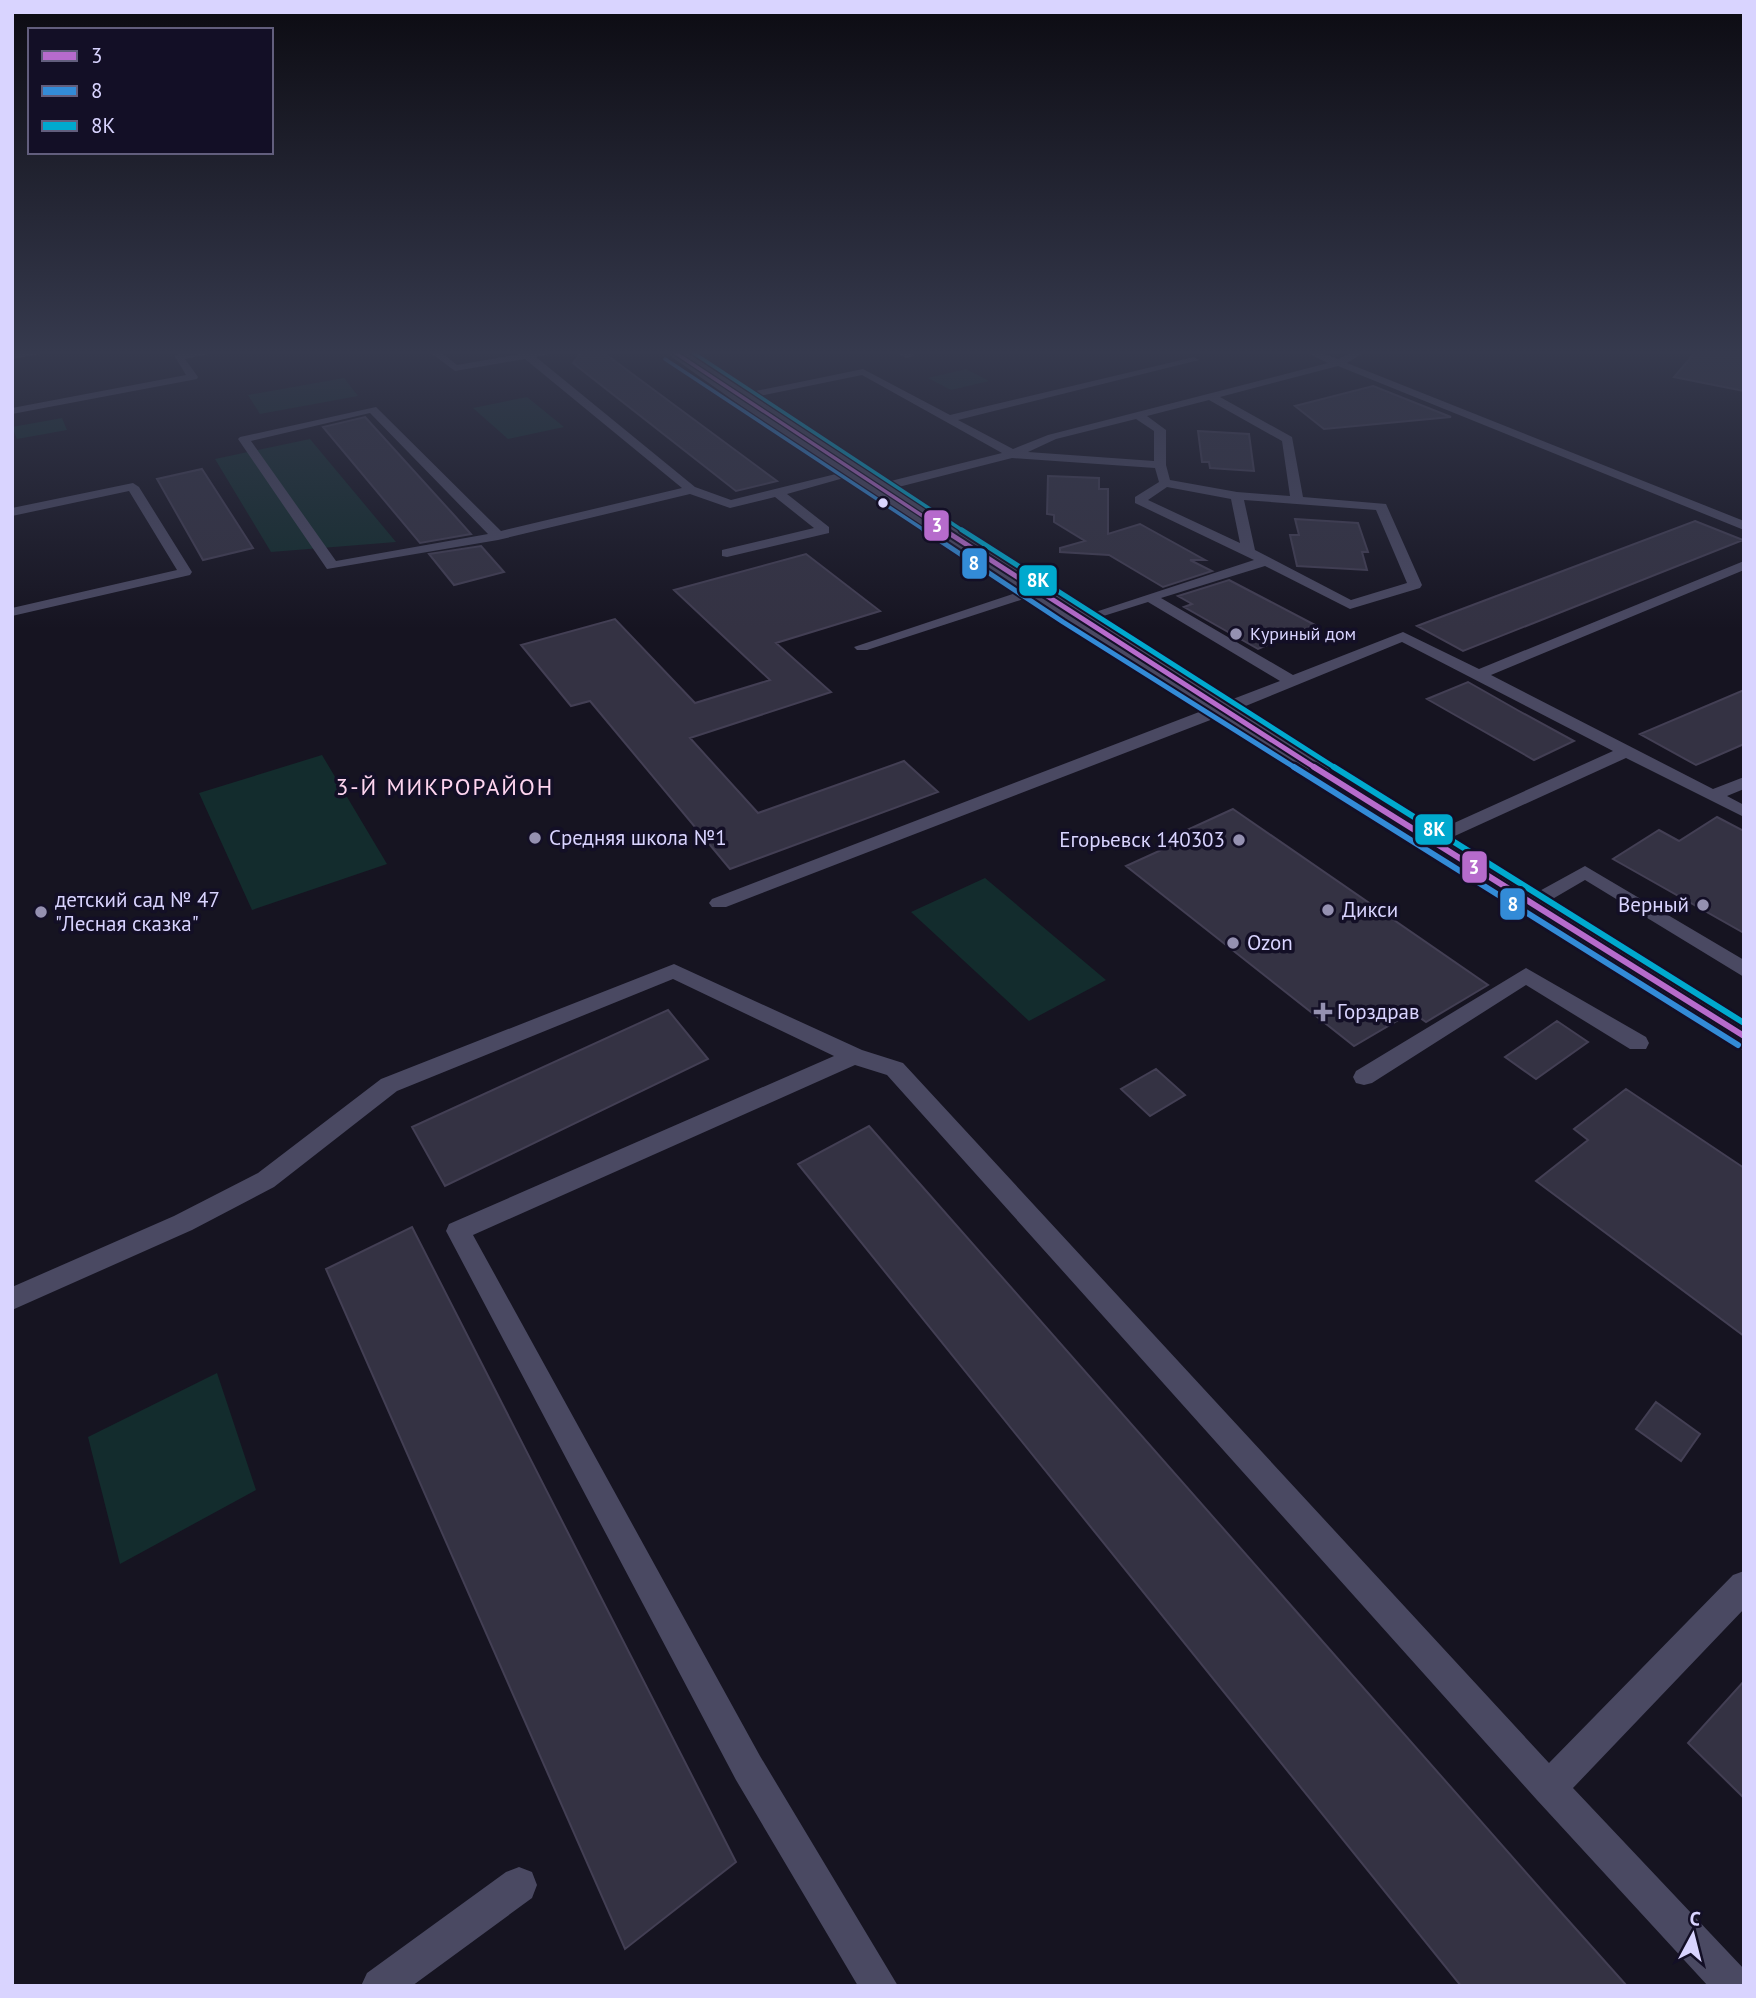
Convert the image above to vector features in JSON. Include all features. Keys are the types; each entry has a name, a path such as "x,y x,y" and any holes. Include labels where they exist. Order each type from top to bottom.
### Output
{"street":[{"path":"808,443 1220,711 1530,904 1737,1023"}],"lane":[{"path":"247,443 332,566 498,536 691,490"},
{"path":"406,443 498,536"},
{"path":"634,443 691,490 730,505 778,493 864,481 1012,454 1037,443"},
{"path":"992,443 1012,454 1160,465"},
{"path":"1160,443 1160,465 1165,483"},
{"path":"1289,443 1297,500"},
{"path":"1538,443 1744,526"},
{"path":"1165,483 1237,496 1381,507 1415,585 1350,605 1249,552 1139,500 1165,483"},
{"path":"12,512 132,487 185,572 12,612"},
{"path":"727,553 824,530 778,493"},
{"path":"1237,496 1249,552"},
{"path":"1079,620 1265,561"},
{"path":"1478,675 1744,565"},
{"path":"862,647 1034,591"},
{"path":"1149,597 1292,681"},
{"path":"719,903 1220,711 1403,636 1744,812"},
{"path":"1429,841 1626,751"},
{"path":"1713,796 1744,782"},
{"path":"1530,904 1585,872 1744,970"},
{"path":"12,1298 184,1223 266,1180 389,1084 674,971 855,1056 895,1069 1549,1788 1734,1986"},
{"path":"1364,1077 1526,975 1638,1043"},
{"path":"855,1056 458,1231 747,1768 879,1986"},
{"path":"1549,1788 1744,1586"},
{"path":"380,1986 519,1885"}],"green space":[{"path":"290,443 314,443 396,542 271,552 215,459"},
{"path":"322,755 387,864 252,910 199,793"},
{"path":"985,878 1106,980 1029,1021 911,912"},
{"path":"217,1373 256,1490 120,1564 88,1437"}],"building":[{"path":"337,443 389,443 471,534 420,543"},
{"path":"675,443 726,443 777,481 736,491"},
{"path":"1200,443 1250,443 1254,471 1210,468 1209,462 1202,462"},
{"path":"202,469 253,548 203,560 157,479"},
{"path":"1048,476 1099,478 1099,489 1108,489 1108,534 1140,524 1205,560 1190,560 1212,571 1163,587 1109,555 1060,552 1060,548 1085,541 1054,522 1054,515 1047,514"},
{"path":"1295,519 1358,523 1368,552 1362,552 1367,570 1297,566 1290,535 1299,535"},
{"path":"1695,521 1743,540 1463,651 1417,626"},
{"path":"481,546 504,572 454,585 429,554"},
{"path":"806,554 880,611 776,643 831,692 690,738 758,813 904,761 938,792 730,869 590,701 571,706 521,645 615,619 695,703 770,680 674,590"},
{"path":"1229,580 1315,625 1258,649 1184,607 1192,604 1178,596"},
{"path":"1468,682 1574,741 1534,760 1427,699"},
{"path":"1744,690 1744,744 1696,765 1640,734"},
{"path":"1233,809 1488,985 1426,1022 1412,1012 1354,1046 1126,866 1181,841 1174,836"},
{"path":"1717,817 1744,831 1744,933 1613,859 1659,830 1679,841"},
{"path":"668,1010 708,1059 445,1186 412,1127"},
{"path":"1557,1021 1588,1042 1536,1079 1505,1057"},
{"path":"1156,1069 1185,1095 1150,1116 1121,1089"},
{"path":"1626,1089 1744,1168 1744,1336 1536,1181 1588,1140 1574,1129"},
{"path":"869,1126 1627,1986 1461,1986 798,1164"},
{"path":"412,1227 736,1862 625,1949 326,1269"},
{"path":"1656,1402 1700,1434 1681,1461 1636,1429"},
{"path":"1744,1681 1744,1798 1688,1743"}],"transit line":[{"name":"8","path":"792,443 1063,622 1738,1045"},
{"name":"3","path":"812,443 1069,613 1744,1036"},
{"name":"8К","path":"830,443 1075,605 1744,1023"}],"place":[{"name":"Куриный дом","path":"1236,634"},
{"name":"Средняя школа №1","path":"535,838"},
{"name":"Егорьевск 140303","path":"1239,840"},
{"name":"Верный","path":"1703,905"},
{"name":"Дикси","path":"1328,910"},
{"name":"детский сад № 47 \"Лесная сказка\"","path":"41,912"},
{"name":"Ozon","path":"1233,943"},
{"name":"Горздрав","path":"1323,1012"}],"district":[{"name":"3-Й МИКРОРАЙОН","path":"445,787"}]}
